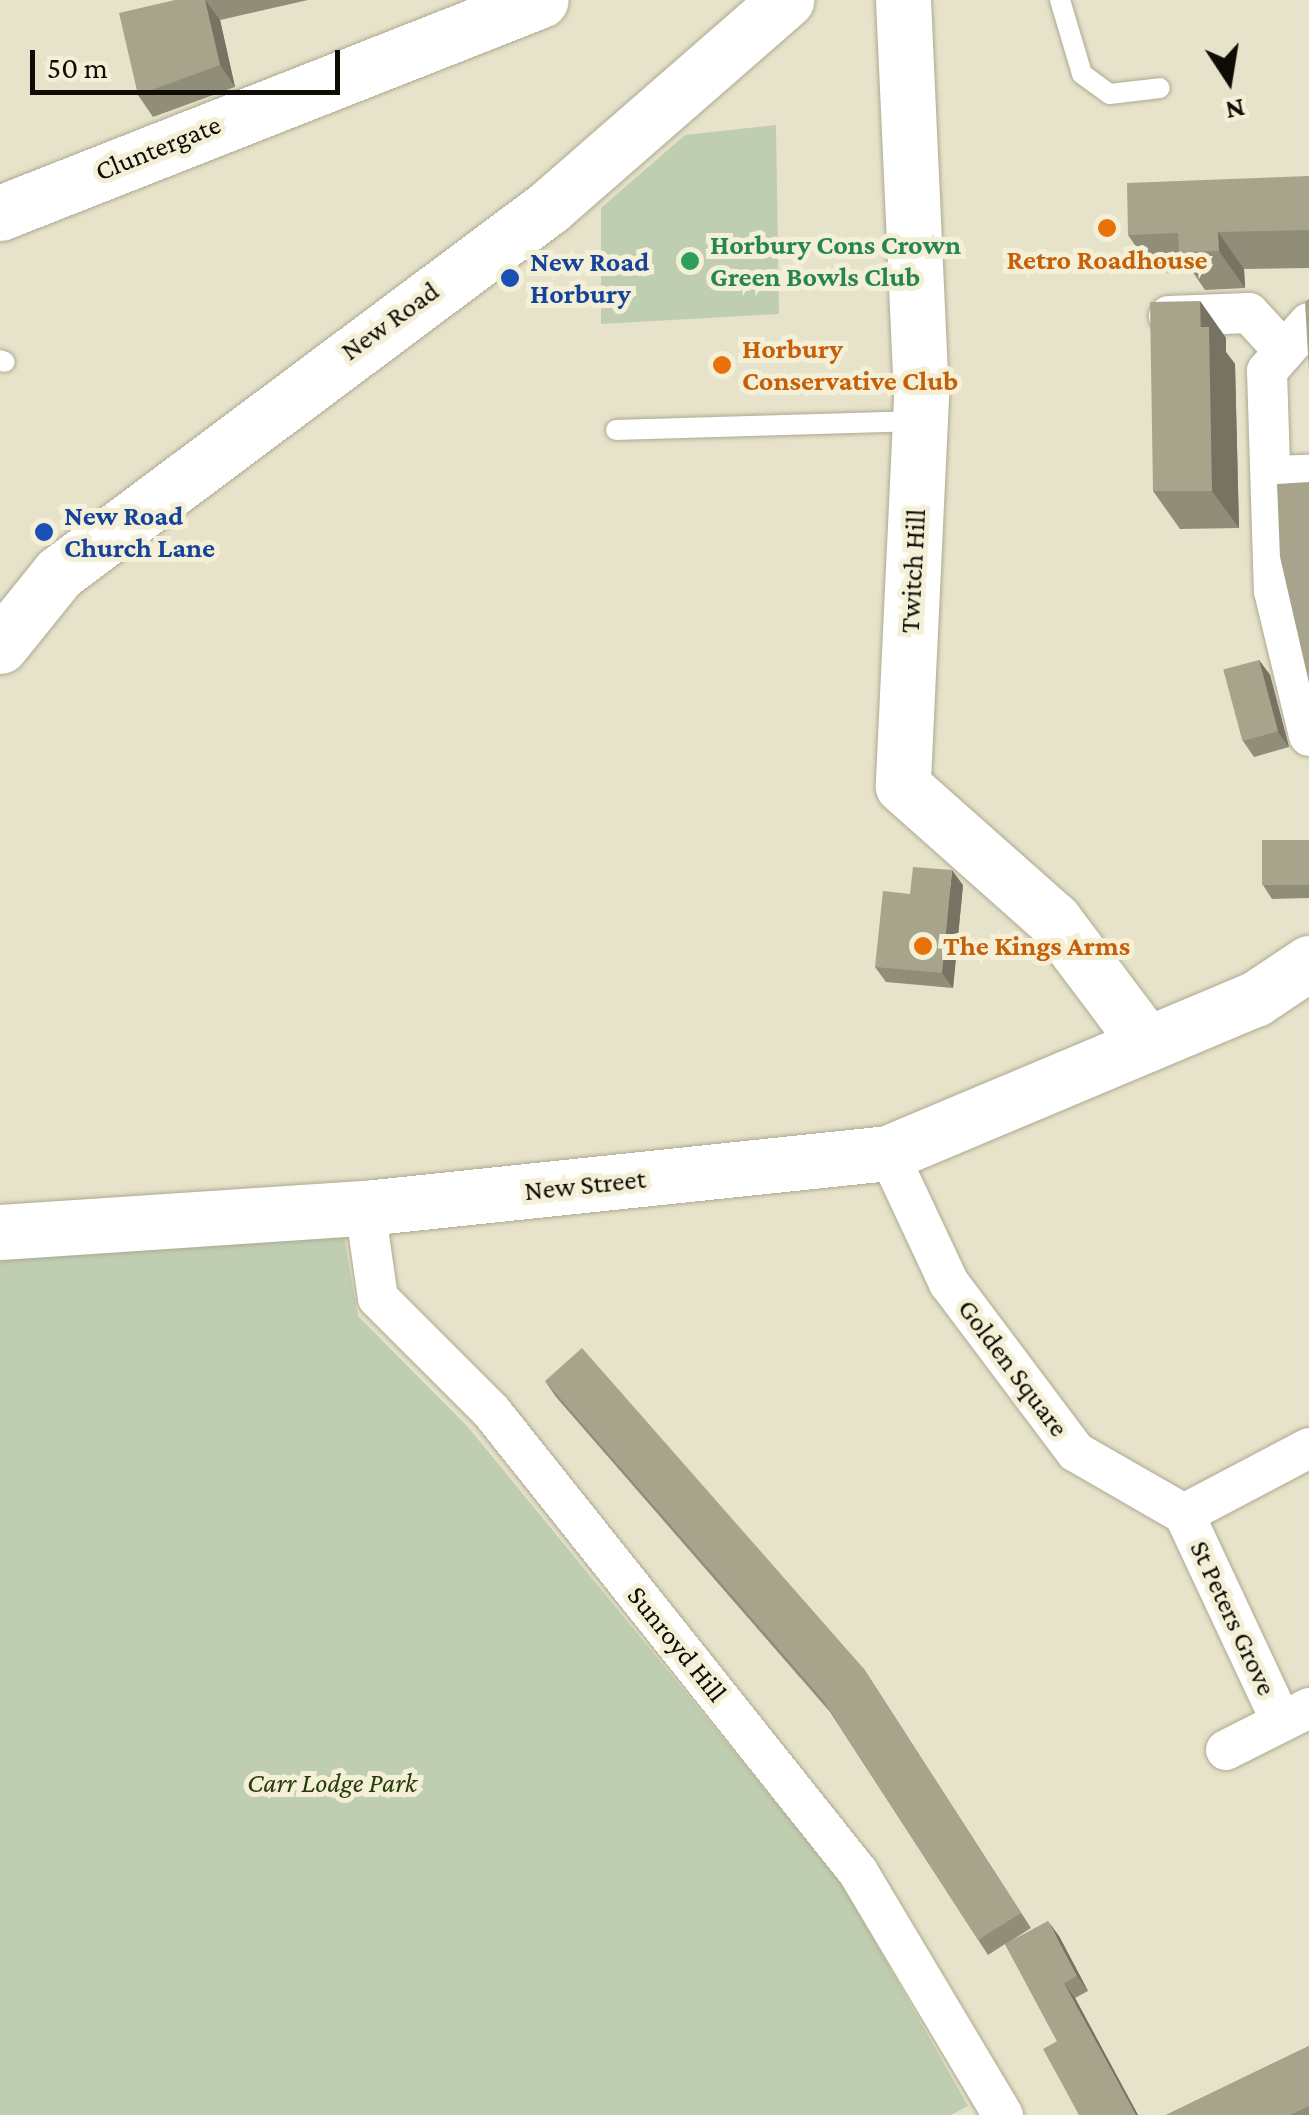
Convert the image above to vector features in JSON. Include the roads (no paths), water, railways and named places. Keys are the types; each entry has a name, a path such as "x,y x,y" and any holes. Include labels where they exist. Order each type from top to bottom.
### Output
{"street":[{"name":"Cluntergate","path":"0,212 541,0"},
{"name":"New Road","path":"0,646 59,573 548,206 786,0"},
{"name":"Twitch Hill","path":"903,0 920,422 903,786 1054,920 1147,1044"},
{"path":"1169,316 1249,313 1296,337 1267,371 1290,475 1274,591 1309,736"},
{"name":"New Street","path":"0,1232 365,1208 888,1154 1255,999 1309,963"},
{"name":"Golden Square","path":"888,1154 949,1283 1076,1452 1184,1514"},
{"name":"Sunroyd Hill","path":"365,1208 378,1298 491,1411 858,1872 993,2108"},
{"path":"1184,1514 1309,1448"},
{"name":"St Peters Grove","path":"1184,1514 1295,1714 1226,1750"}],"lane":[{"path":"1060,0 1082,74 1110,94 1160,88"},
{"path":"616,430 920,422"}],"place":[{"name":"Retro Roadhouse","path":"1107,228"},
{"name":"Horbury Cons Crown Green Bowls Club","path":"690,261"},
{"name":"New Road Horbury","path":"510,278"},
{"name":"Horbury Conservative Club","path":"722,365"},
{"name":"New Road Church Lane","path":"44,532"},
{"name":"The Kings Arms","path":"923,946"}],"park label":[{"name":"Carr Lodge Park","path":"332,1783"}]}
